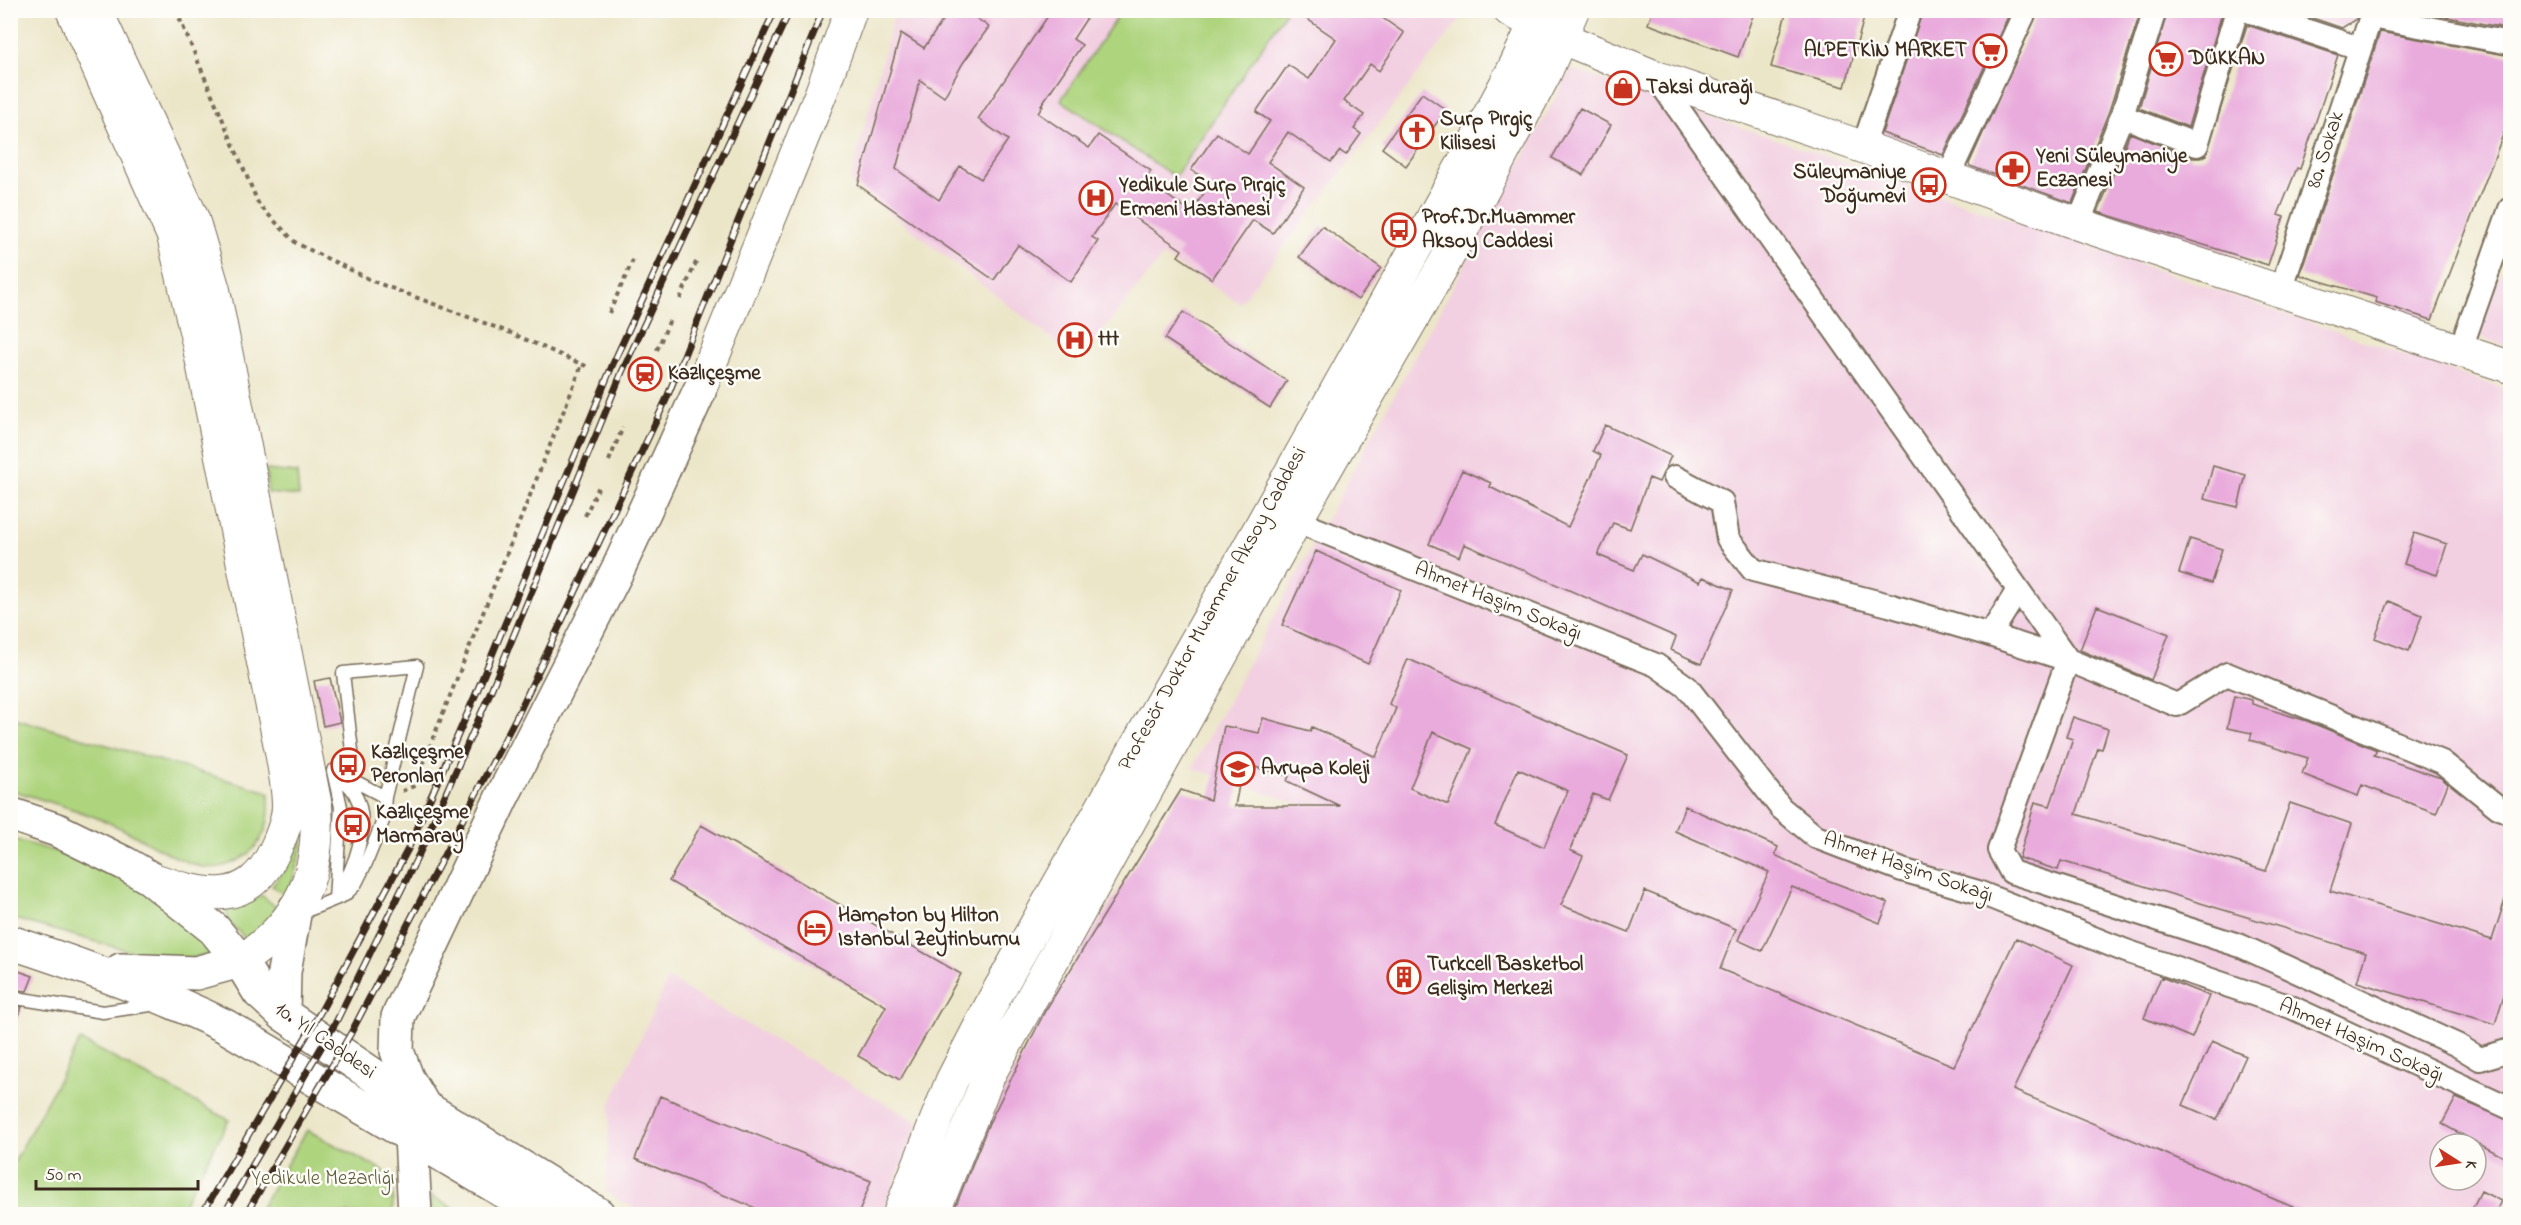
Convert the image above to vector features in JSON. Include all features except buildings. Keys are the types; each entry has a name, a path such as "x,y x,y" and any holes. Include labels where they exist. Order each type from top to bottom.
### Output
{"main road":[{"path":"72,10 173,236 198,343 281,751 288,807 279,842 266,869 255,881 215,895 192,892 150,878"},
{"path":"95,969 196,973 240,961 279,930 295,909 310,877 317,850 316,806 320,765 288,668 214,290 193,219 96,10"},
{"path":"423,1105 407,1078 397,1051 398,1017 502,797 619,567 699,392 821,93 850,10"},
{"path":"1544,19 1656,77 1863,147 2078,224 2511,367"},
{"name":"Profesör Doktor Muammer Aksoy Caddesi","path":"933,1215 989,1075 1296,521 1444,264 1544,19"},
{"name":"Profesör Doktor Muammer Aksoy Caddesi","path":"898,1215 952,1080 996,995 1544,19"},
{"name":"10. Yıl Caddesi","path":"10,814 57,830 150,878 214,929 240,961 259,992 283,1014 382,1081 598,1215"},
{"path":"283,1014 284,972 295,909"},
{"name":"10. Yıl Caddesi","path":"10,942 95,969 176,1002 225,1026 542,1215"},
{"path":"411,1136 415,1215"}],"street":[{"path":"1863,147 1910,10"},
{"path":"1948,177 2026,10"},
{"path":"2078,224 2122,116 2155,10"},
{"path":"2122,116 2196,145 2237,10"},
{"path":"2245,10 2359,48"},
{"path":"2372,14 2511,43"},
{"name":"80. Sokak","path":"2280,290 2372,14"},
{"path":"1656,77 2068,660"},
{"path":"2460,351 2511,209"},
{"path":"1675,477 1722,502 1728,538 1753,570 1990,635 2068,660 2177,705 2226,674 2442,762 2498,807 2511,813"},
{"name":"Ahmet Haşim Sokağı","path":"1296,521 1656,665 1687,687 1781,808 1816,837 1902,870 1978,892 2126,951 2291,1007 2511,1108"},
{"path":"1990,635 2018,590"},
{"path":"2068,660 1999,850 2012,872 2241,946 2457,1045 2480,1059 2511,1050"}],"lane":[{"path":"295,909 311,909 335,900 345,895 355,885 383,821 385,797 417,666 343,673 352,751 346,764 320,765"},
{"path":"320,765 385,797"},
{"path":"320,765 354,792 361,807 362,823 359,845 345,884 335,900"},
{"path":"320,765 341,807 335,900"},
{"path":"10,998 103,1012 176,1002"}],"path":[{"path":"176,10 260,205 296,243 375,282 511,333 588,368"},
{"path":"609,313 633,260"},
{"path":"680,299 697,260"},
{"path":"657,350 671,317"},
{"path":"385,797 414,786 582,365"},
{"path":"609,461 623,427"},
{"path":"585,516 600,484"}],"shaded area":[{"name":"Yedikule Surp Pırgiç Ermeni Hastanesi","path":"1461,10 1465,13 1240,303 1163,256 1079,360 850,182 895,11"},
{"path":"1571,69 2510,391 2510,1214 2310,1214 1339,818 1192,768"},
{"path":"2510,246 2510,348 2479,336"},
{"path":"668,979 919,1123 881,1214 645,1214 606,1192 610,1105"}],"green space":[{"path":"1281,10 1285,13 1175,177 1061,100 1121,11"},
{"path":"266,470 297,473 299,496 268,493"},
{"path":"10,717 269,792 268,818 264,833 252,850 243,857 224,866 203,867 172,855 102,820 11,790"},
{"path":"301,808 302,847 288,897 272,886 285,869 289,859 296,840"},
{"path":"10,838 88,862 132,882 166,906 217,953 177,961 136,953 11,918"},
{"path":"261,895 281,911 250,943 228,921 226,907 253,901"},
{"path":"80,1040 229,1120 178,1214 11,1214 11,1168"},
{"name":"Yedikule Mezarlığı","path":"307,1130 393,1176 393,1214 257,1214"},
{"path":"431,1196 464,1214 431,1214"}],"railway":[{"path":"202,1214 321,1011 408,849 475,696 612,366 775,10"},
{"path":"224,1214 336,1022 419,854 487,700 622,372 790,10"},
{"path":"246,1214 351,1033 519,712 666,400 823,10"}],"place":[{"name":"ALPETKİN MARKET","path":"1990,51"},
{"name":"DÜKKAN","path":"2166,59"},
{"name":"Taksi durağı","path":"1623,88"},
{"name":"Surp Pırgiç Kilisesi","path":"1417,132"},
{"name":"Yeni Süleymaniye Eczanesi","path":"2013,169"},
{"name":"Süleymaniye Doğumevi","path":"1929,185"},
{"name":"Yedikule Surp Pırgiç Ermeni Hastanesi","path":"1096,198"},
{"name":"Prof.Dr.Muammer Aksoy Caddesi","path":"1399,230"},
{"name":"ttt","path":"1075,340"},
{"name":"Kazlıçeşme","path":"645,374"},
{"name":"Kazlıçeşme Peronları","path":"348,765"},
{"name":"Avrupa Koleji","path":"1238,769"},
{"name":"Kazlıçeşme Marmaray","path":"353,825"},
{"name":"Hampton by Hilton Istanbul Zeytinburnu","path":"815,928"},
{"name":"Turkcell Basketbol Gelişim Merkezi","path":"1404,977"}]}
